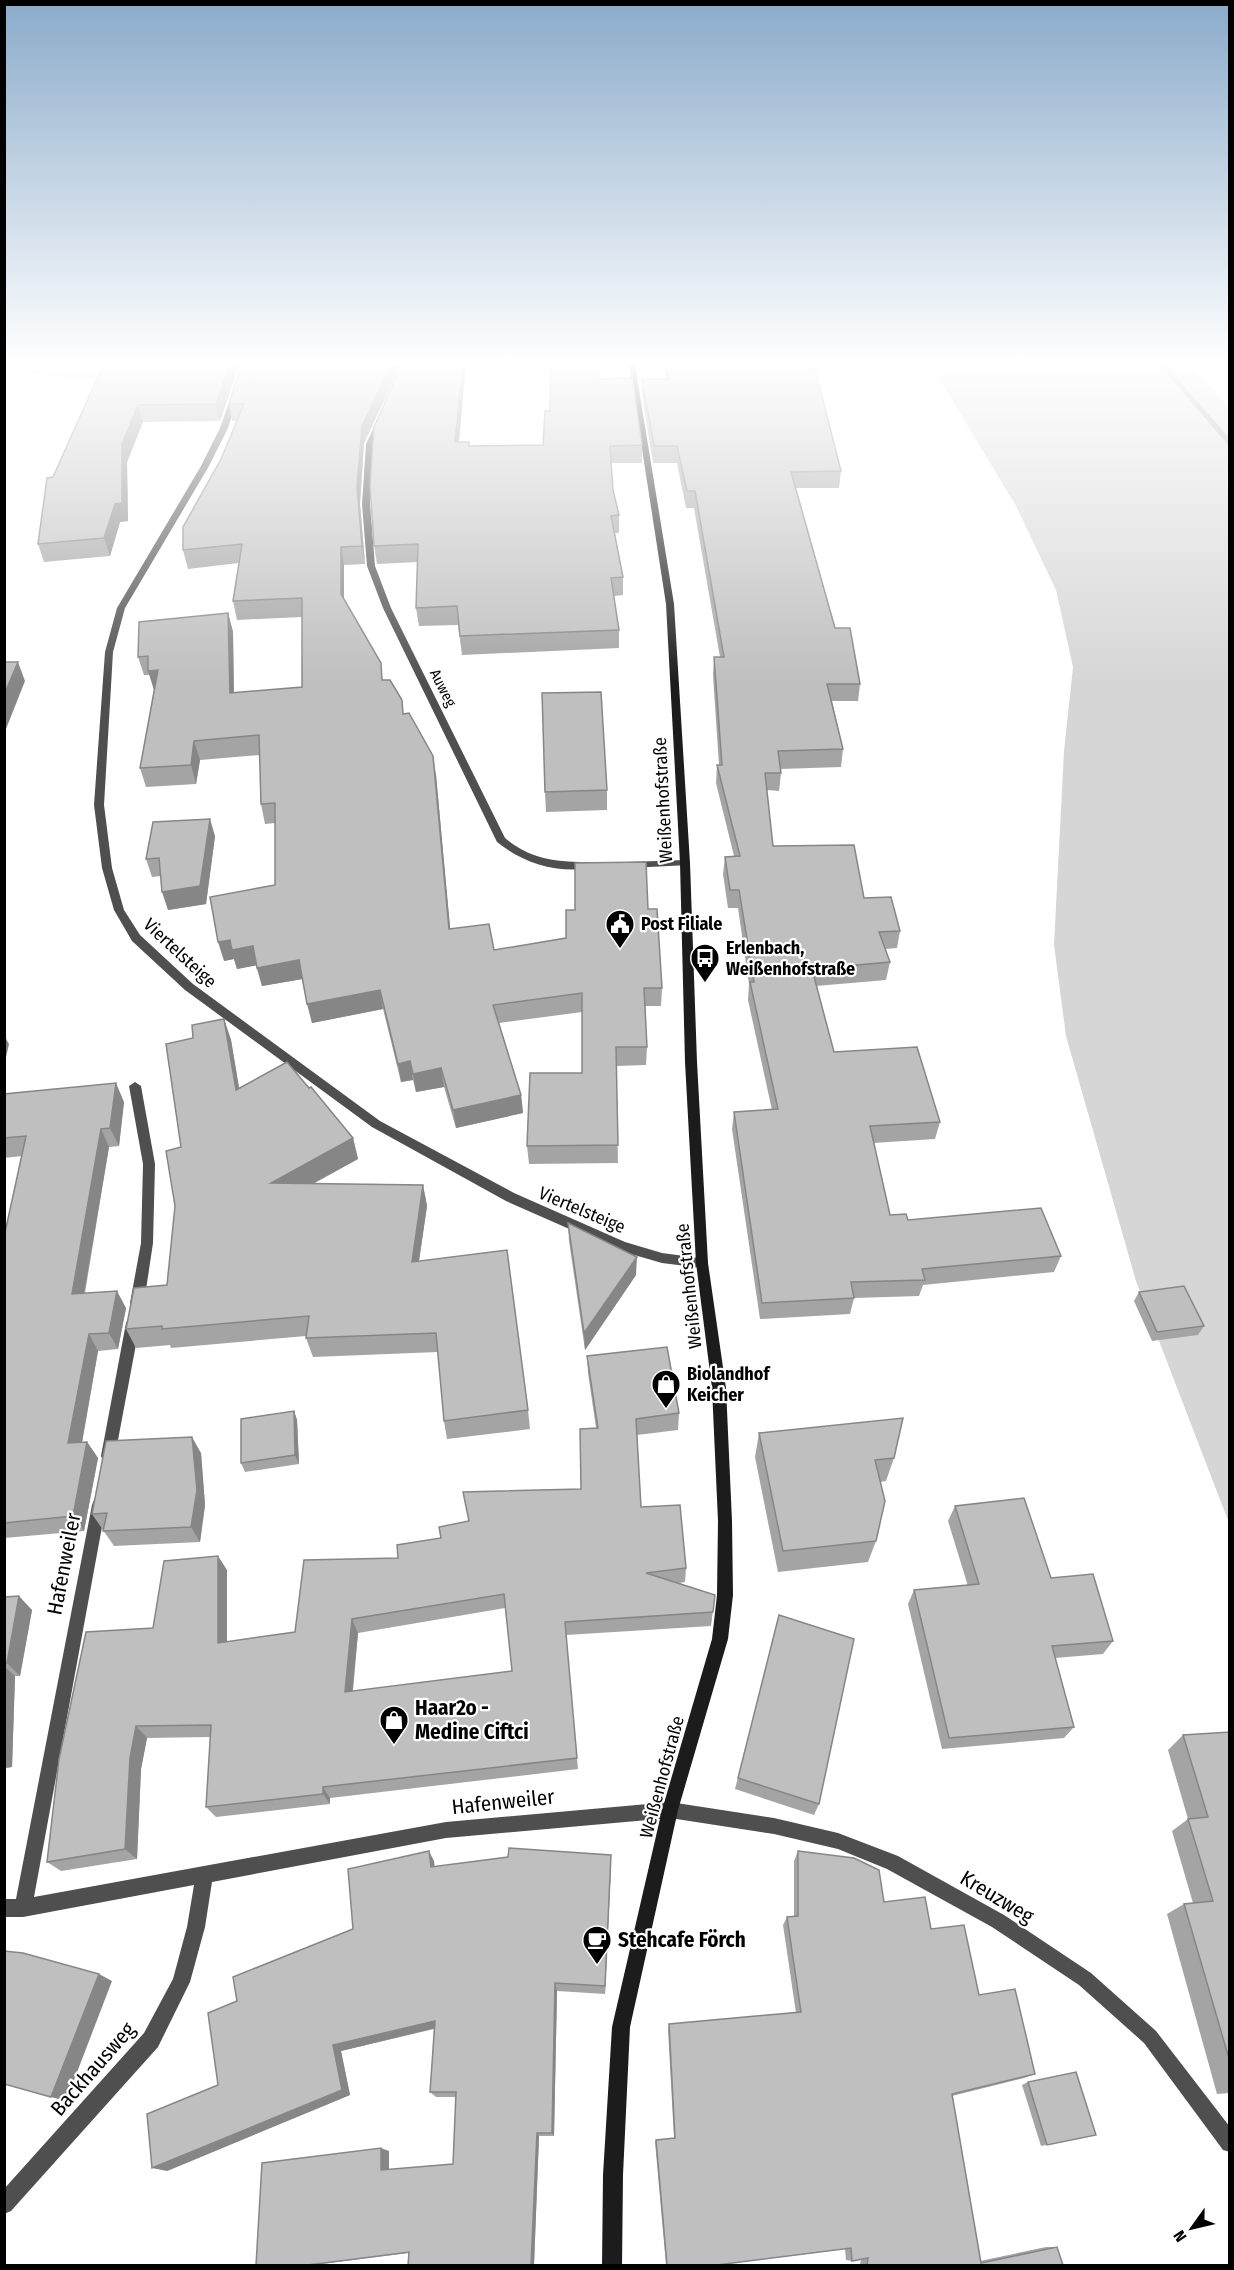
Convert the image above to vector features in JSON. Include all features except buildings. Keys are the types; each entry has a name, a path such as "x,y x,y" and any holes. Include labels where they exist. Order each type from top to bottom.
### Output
{"street":[{"name":"Viertelsteige","path":"202,471 121,608 109,652 99,805 107,868 119,910 136,938 189,987 376,1124 510,1197 622,1246 662,1258 702,1263"},
{"name":"Auweg","path":"368,471 366,504 371,566 387,608 501,840 514,853 536,863 559,866 605,865"},
{"name":"Weißenhofstraße","path":"612,2265 613,2175 621,2027 670,1810 720,1639 725,1595 725,1521 719,1388 702,1263 687,993 685,863 670,604 649,471"},
{"path":"616,865 685,863"},
{"path":"105,1473 147,1244 149,1164 135,1086"},
{"name":"Hafenweiler","path":"23,1908 101,1495"},
{"name":"Hafenweiler","path":"4,1908 23,1908 204,1877 428,1832 670,1810"},
{"name":"Kreuzweg","path":"670,1810 774,1826 838,1841 892,1862 998,1921 1085,1979 1150,2037 1230,2144"},
{"name":"Backhausweg","path":"4,2204 151,2040 180,1982 196,1927 204,1877"}],"shaded area":[{"path":"995,471 1229,471 1229,1523 1136,1281 1066,1036 1054,945 1064,751 1073,667 1056,590 1016,506"}],"place":[{"name":"Post Filiale","path":"620,950"},
{"name":"Erlenbach, Weißenhofstraße","path":"705,984"},
{"name":"Biolandhof Keicher","path":"666,1410"},
{"name":"Haar2o - Medine Ciftci","path":"394,1746"},
{"name":"Stehcafe Förch","path":"597,1966"}]}
